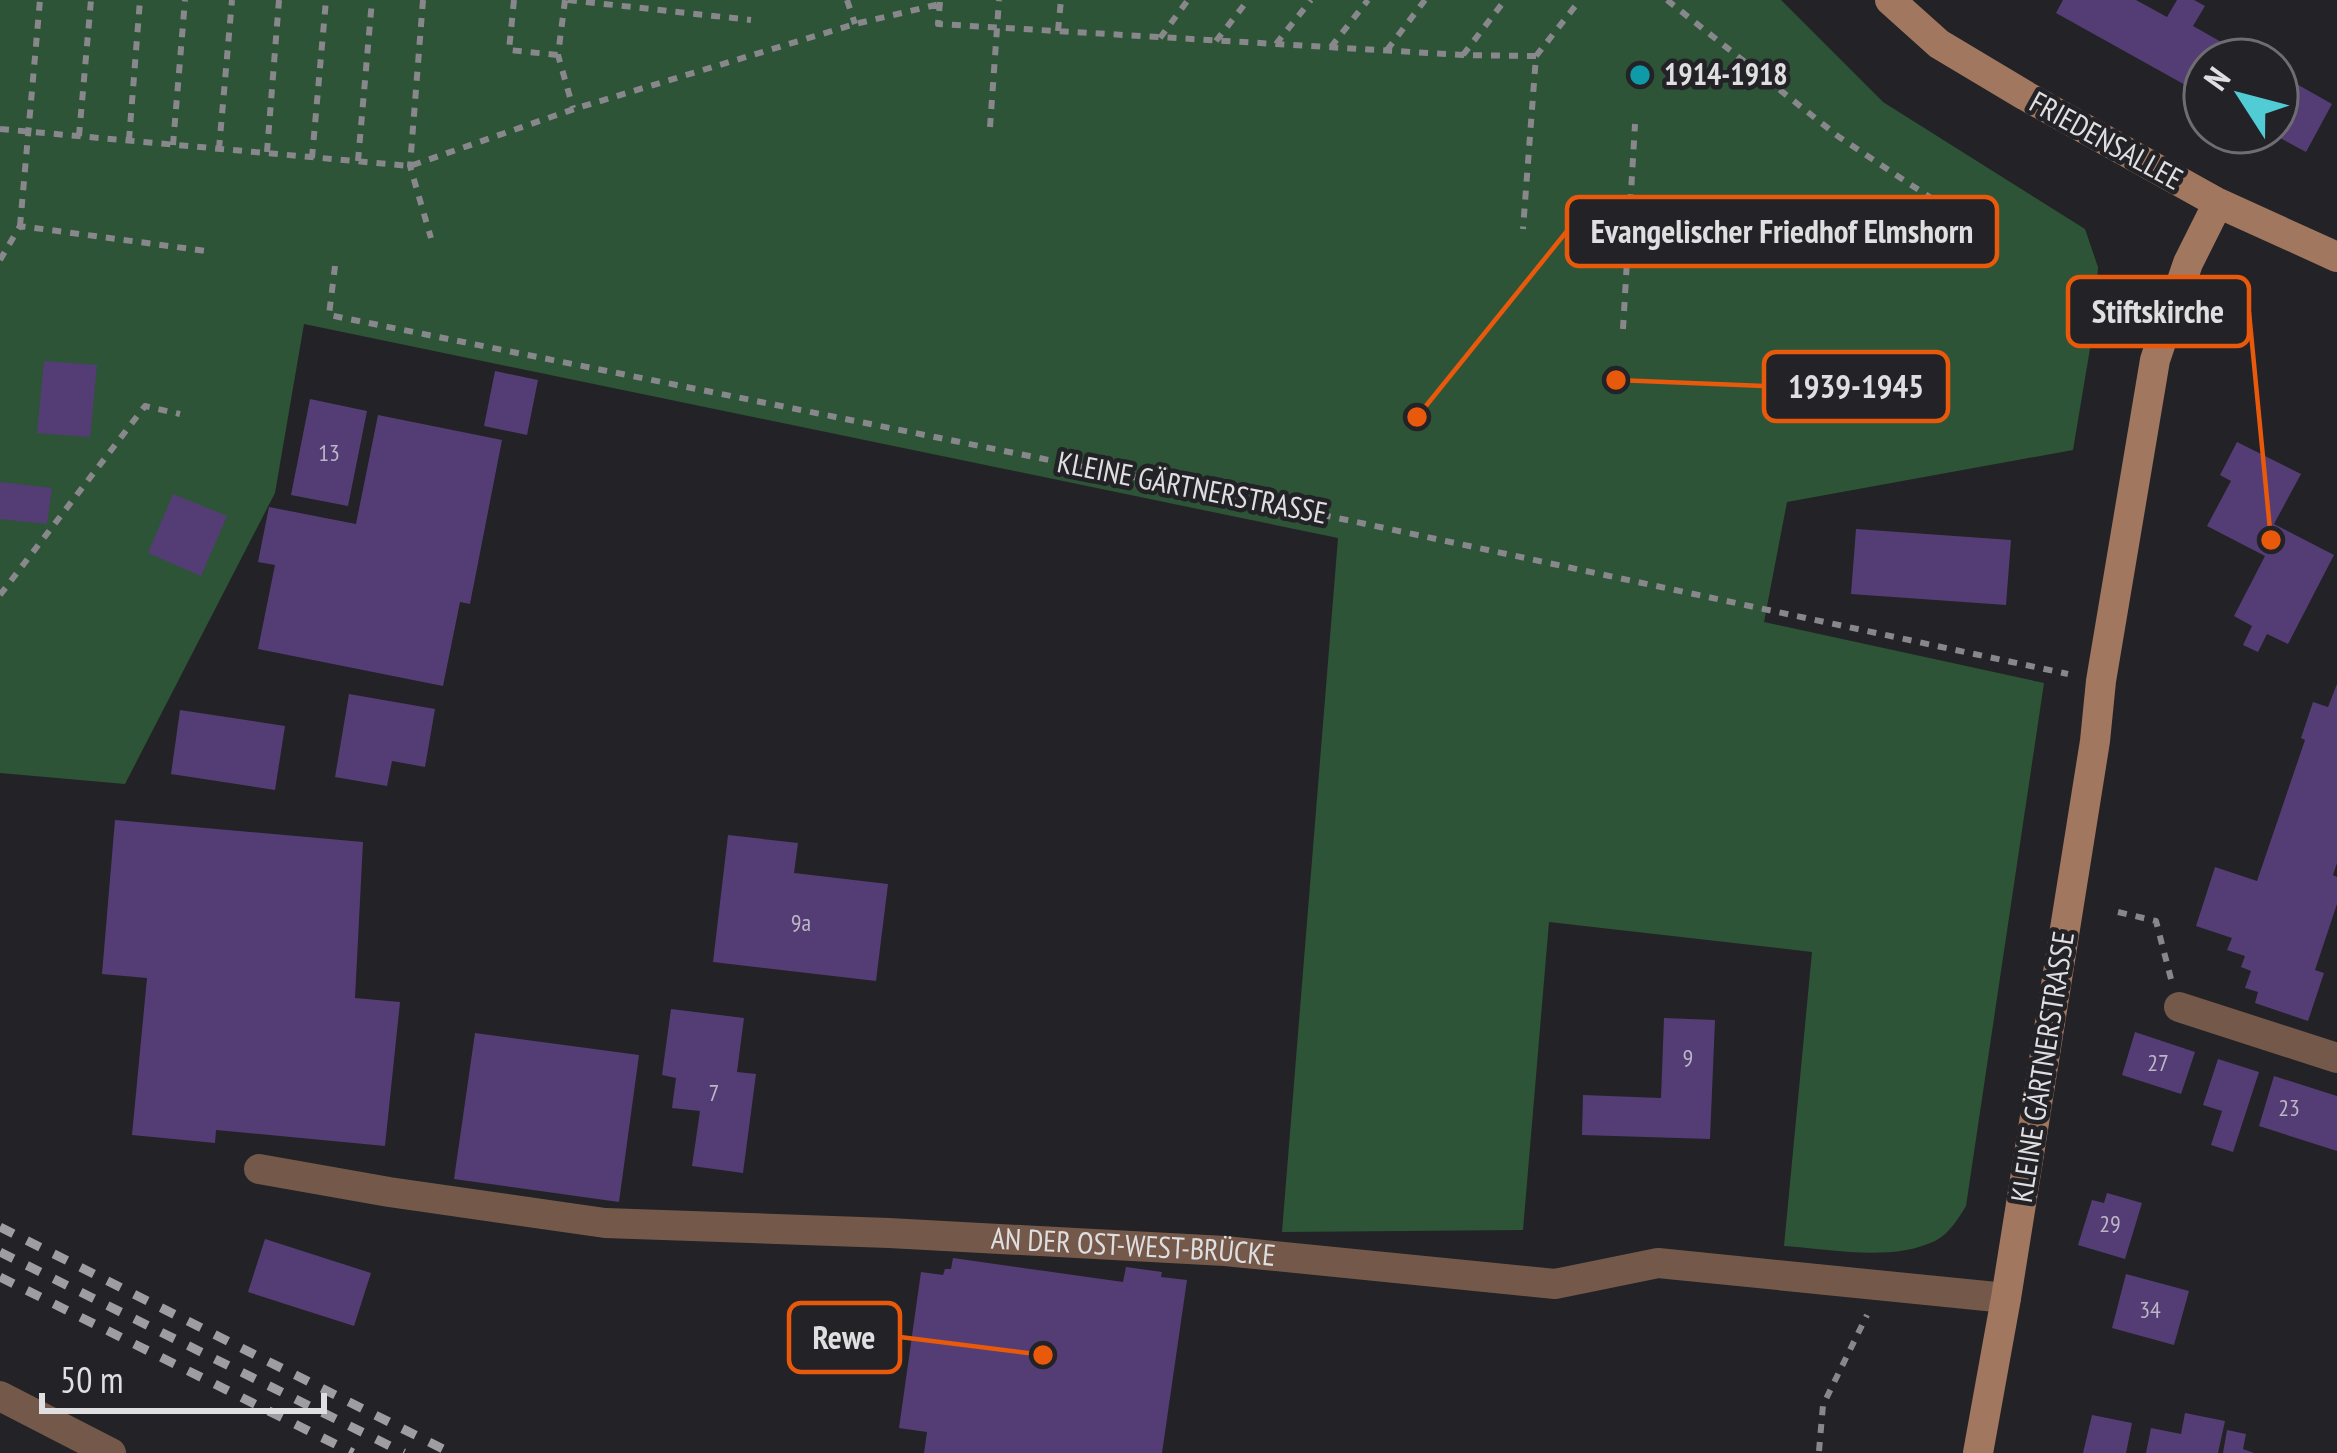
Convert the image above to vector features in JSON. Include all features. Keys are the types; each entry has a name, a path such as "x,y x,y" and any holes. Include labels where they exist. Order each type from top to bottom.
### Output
{"main road":[{"name":"FRIEDENSALLEE","path":"1890,0 1939,44 2026,96 2218,203 2337,257"},
{"name":"KLEINE GÄRTNERSTRASSE","path":"1978,1453 2155,361 2170,308 2218,203"}],"street":[{"path":"2179,1007 2337,1058"},
{"name":"AN DER OST-WEST-BRÜCKE","path":"259,1169 605,1223 1225,1251 1556,1284 1658,1264 2006,1298"},
{"path":"0,1396 111,1453"}],"path":[{"path":"0,260 20,226 40,0"},
{"path":"79,136 91,0"},
{"path":"129,141 140,0"},
{"path":"173,145 185,0"},
{"path":"219,149 232,0"},
{"path":"267,154 279,0"},
{"path":"313,158 326,0"},
{"path":"358,161 372,0"},
{"path":"423,0 410,166 431,238"},
{"path":"514,0 509,50 558,55"},
{"path":"574,109 558,55 567,0 751,20"},
{"path":"847,0 855,24"},
{"path":"990,127 999,0"},
{"path":"1058,32 1061,0"},
{"path":"1160,38 1188,0"},
{"path":"1216,40 1248,0"},
{"path":"1276,44 1311,0"},
{"path":"1331,47 1368,0"},
{"path":"1387,51 1425,0"},
{"path":"1463,55 1505,0"},
{"path":"1523,229 1536,56 1580,0"},
{"path":"1667,0 1839,137 1967,222"},
{"path":"0,129 410,166 574,109 940,2 938,25 1536,56"},
{"path":"1623,329 1635,124"},
{"path":"20,226 206,251"},
{"name":"KLEINE GÄRTNERSTRASSE","path":"335,266 329,315 1352,520 2101,681"},
{"path":"0,596 145,406 180,414"},
{"path":"2119,912 2156,921 2179,1007"},
{"path":"1819,1451 1823,1405 1870,1309"}],"green space":[{"path":"0,0 1781,0 1883,102 2085,229 2098,267 2095,319 2073,450 1787,502 1764,622 2044,683 1966,1206 1945,1234 1918,1247 1861,1253 1784,1246 1812,952 1549,922 1523,1230 1282,1232 1338,538 304,324 275,493 125,784 0,773"}],"building":[{"path":"2063,0 2136,0 2167,17 2177,0 2194,0 2205,6 2193,26 2211,36 2181,36 2181,83 2056,13"},
{"path":"2301,87 2332,104 2306,152 2301,149"},
{"path":"44,361 97,365 90,437 37,433"},
{"path":"495,371 538,380 527,435 484,426"},
{"path":"310,399 367,411 348,506 291,495"},
{"path":"378,415 502,440 470,604 460,602 443,686 258,649 275,565 258,562 269,507 356,524"},
{"path":"2237,442 2301,474 2274,524 2334,555 2288,644 2267,634 2258,652 2243,645 2252,626 2234,616 2265,556 2207,526 2231,481 2220,475"},
{"path":"0,482 52,488 47,524 0,519"},
{"path":"173,494 227,516 201,576 148,553"},
{"path":"1856,529 2011,540 2006,605 1851,594"},
{"path":"2337,684 2337,863 2333,875 2337,877 2337,904 2315,970 2324,973 2308,1021 2255,1003 2258,992 2245,988 2251,971 2241,967 2245,956 2227,950 2232,938 2196,926 2215,867 2257,881 2305,740 2301,738 2313,702 2328,707"},
{"path":"349,694 435,709 425,767 392,761 387,786 335,777"},
{"path":"180,710 285,726 275,790 171,774"},
{"path":"115,820 363,842 355,998 400,1002 385,1146 216,1130 215,1143 132,1135 147,978 102,974"},
{"path":"728,835 798,843 794,873 888,884 876,981 713,962"},
{"path":"671,1009 744,1018 737,1072 756,1074 743,1173 692,1166 700,1111 672,1108 676,1078 662,1075"},
{"path":"1664,1018 1715,1020 1710,1139 1582,1135 1583,1095 1661,1098"},
{"path":"2135,1032 2195,1052 2181,1094 2122,1075"},
{"path":"475,1033 639,1055 619,1202 454,1179"},
{"path":"2218,1059 2259,1072 2233,1152 2211,1145 2222,1111 2203,1105"},
{"path":"2274,1076 2337,1096 2337,1151 2259,1126"},
{"path":"2107,1193 2142,1203 2125,1259 2078,1245 2092,1200 2104,1203"},
{"path":"265,1239 371,1273 354,1326 248,1292"},
{"path":"953,1258 1123,1282 1126,1267 1187,1280 1162,1453 924,1453 927,1432 899,1428 921,1272 943,1275 951,1269"},
{"path":"2126,1274 2189,1291 2174,1345 2112,1328"},
{"path":"2185,1413 2225,1421 2218,1453 2146,1453 2151,1428 2181,1434"},
{"path":"2092,1415 2132,1423 2126,1453 2083,1453"},
{"path":"2227,1430 2246,1434 2243,1449 2254,1453 2223,1453"}],"railway":[{"path":"0,1227 451,1453"},
{"path":"0,1252 404,1453"},
{"path":"0,1277 353,1453"}],"place":[{"name":"1914-1918","path":"1640,75"},
{"name":"1939-1945","path":"1616,380"},
{"name":"Evangelischer Friedhof Elmshorn","path":"1417,417"},
{"name":"Stiftskirche","path":"2271,540"},
{"name":"Rewe","path":"1043,1355"}]}
